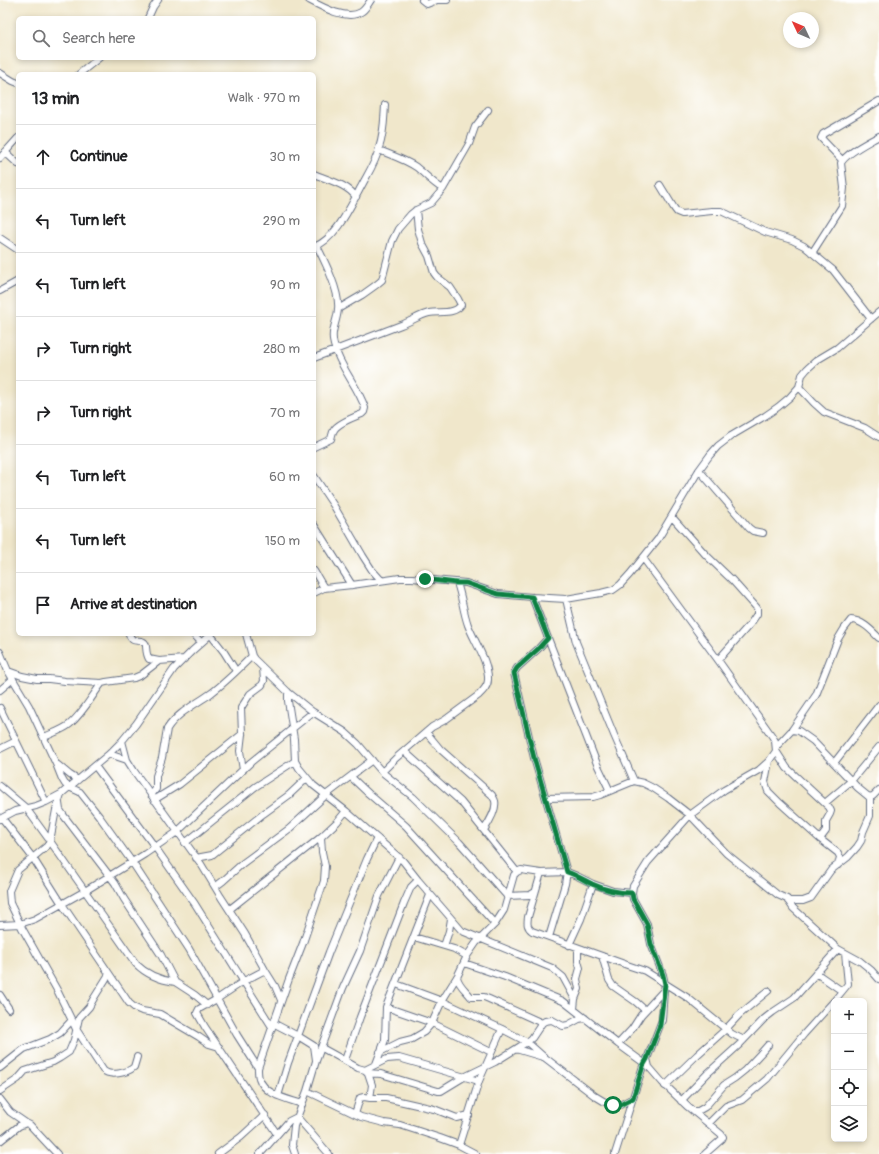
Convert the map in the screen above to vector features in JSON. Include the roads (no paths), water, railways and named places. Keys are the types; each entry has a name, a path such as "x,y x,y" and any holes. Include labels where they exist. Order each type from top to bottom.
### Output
{"street":[{"path":"149,16 158,0"},
{"path":"309,0 319,2 337,13 353,15 359,14 364,10 371,0"},
{"path":"422,0 427,4 437,0 447,0"},
{"path":"82,72 96,60"},
{"path":"0,73 16,82"},
{"path":"842,160 821,138 823,134 879,101"},
{"path":"316,246 326,239 346,216 379,150 383,133 385,105"},
{"path":"338,309 362,295 382,280 394,237 398,229 416,210 431,203 443,189 469,144 475,127 488,110"},
{"path":"812,252 842,206 844,188 841,163 842,160 879,136"},
{"path":"0,158 16,140"},
{"path":"379,150 415,166 434,184 443,189"},
{"path":"5,152 16,162"},
{"path":"316,175 342,186 352,192 356,197"},
{"path":"660,185 677,212 682,214 721,211 765,232 792,240 804,246 833,270 872,319"},
{"path":"316,357 429,313 458,309 461,305 450,287 434,273 418,229 416,210"},
{"path":"0,238 16,249"},
{"path":"316,249 326,264 336,293 338,309 333,326 335,350 365,408 362,414 335,428 331,439 316,446"},
{"path":"0,291 16,282"},
{"path":"316,592 324,588 400,578 472,585 498,594 566,599 601,593 617,588 658,539 699,470 718,446 731,436 778,407 790,397 799,386 806,369 817,360 837,348 879,312"},
{"path":"799,386 824,412 865,428 879,437"},
{"path":"699,470 752,531 763,533"},
{"path":"316,479 334,506 362,556 381,580"},
{"path":"672,517 757,608 757,614 751,623 718,660"},
{"path":"316,528 352,585"},
{"path":"643,558 772,736 776,749 787,768 825,803 831,811 826,821 826,831 820,839"},
{"path":"316,574 324,588"},
{"path":"382,772 426,732 479,695 489,682 484,661 467,623 460,593 456,583"},
{"path":"532,597 595,758 610,791"},
{"path":"566,599 576,642 634,781"},
{"path":"838,865 839,855 780,803 768,791 764,782 769,761 776,749 792,730 816,695 833,649 851,620 861,623 879,638"},
{"path":"129,636 130,639 134,641 143,641 146,644 146,654 149,659 153,661 184,659"},
{"path":"196,636 201,642"},
{"path":"208,636 174,669 136,724 109,754 60,794 46,802 15,811 1,818 33,858 62,904 129,1003 134,1008 142,1011 160,1014 200,1037 209,1044 219,1048"},
{"path":"212,636 236,671"},
{"path":"247,636 252,656 263,668 288,692 313,712 345,732 382,772 413,797 459,842 508,896"},
{"path":"548,638 517,668 514,673 534,758 567,872 565,884 549,937"},
{"path":"0,652 8,671 30,706 65,784 80,792 132,862 181,935 237,1035 258,1068"},
{"path":"153,797 156,789 156,776 162,758 167,729 189,708 211,693 252,656"},
{"path":"8,671 37,679 49,678 64,681 102,683 134,678 141,675 159,661"},
{"path":"243,770 240,751 242,734 241,708 250,694 262,685 264,681 263,668"},
{"path":"0,690 13,679"},
{"path":"44,737 71,724 102,683"},
{"path":"288,692 288,701 293,728 295,761 313,785 346,811 399,857 462,931 552,968 563,977 575,999"},
{"path":"834,763 879,705"},
{"path":"0,708 46,802"},
{"path":"0,925 20,924 35,919 110,876 155,847 177,832 270,746 313,712"},
{"path":"792,730 799,731 803,734 858,788 870,797"},
{"path":"426,732 440,749 492,795 496,804 492,816 484,830"},
{"path":"153,797 180,784 242,734"},
{"path":"0,749 16,741"},
{"path":"122,741 127,760 230,909 246,934 265,970 276,986 282,1000"},
{"path":"825,803 851,780 879,747"},
{"path":"404,751 461,802 517,872"},
{"path":"109,754 127,760"},
{"path":"215,887 243,863 289,829 326,795 372,760"},
{"path":"185,843 255,787 295,761"},
{"path":"615,1154 633,1098 662,1020 665,987 663,975 651,944 647,924 633,899 633,886 648,862 690,816 724,790 758,770 769,761"},
{"path":"56,764 79,779"},
{"path":"95,766 195,904 273,1025 298,1036 314,1046 316,1061"},
{"path":"351,777 406,826 495,924"},
{"path":"196,858 212,855 289,795 307,778"},
{"path":"79,779 80,792"},
{"path":"546,798 593,797 634,781 643,783 660,792 690,816 727,854 778,895 787,899 793,908 838,949 860,961 879,979"},
{"path":"0,786 26,808 142,971 160,980 174,982 207,1005"},
{"path":"870,797 879,790"},
{"path":"60,794 50,841 47,846 18,870 9,891 10,903 20,924 54,984 76,1029 103,1070 107,1074 130,1070 134,1067 137,1057"},
{"path":"788,901 803,901 811,898 829,872 852,852 861,841 862,832 870,816 870,797"},
{"path":"58,801 60,810 64,816 110,876 161,955 174,982"},
{"path":"230,909 321,837 346,811"},
{"path":"302,1104 270,1092 262,1084 258,1077 258,1068 304,943 324,881 325,866 321,837"},
{"path":"278,1096 288,1062 329,952 366,858 377,838"},
{"path":"295,1154 292,1145 294,1126 316,1061 343,988 360,951 379,896 399,857"},
{"path":"380,1052 400,1042 412,1039 424,1032 432,1023 442,1001 457,977 467,956 480,939 495,924 504,910 514,875 517,872 521,870 541,873 567,872 613,891 632,893"},
{"path":"541,873 528,917 528,928 532,931 569,945 645,970 665,987 688,998 735,1036 744,1040"},
{"path":"345,1060 404,903 411,887 418,880"},
{"path":"569,945 581,919 593,884"},
{"path":"508,896 530,895 535,892"},
{"path":"376,1064 384,1040 386,1007 430,894"},
{"path":"444,946 451,919"},
{"path":"414,937 454,949 467,956"},
{"path":"574,1009 575,999 579,989 578,979 580,971 578,948"},
{"path":"681,1101 708,1073 773,1012 794,998 838,949"},
{"path":"836,998 847,986 848,982 845,953"},
{"path":"602,956 609,980 613,986 645,1010"},
{"path":"464,963 505,977 563,1001 618,1044 646,1061 649,1067 665,1086 681,1101 720,1132 723,1137 705,1154"},
{"path":"265,970 244,981 198,1010 197,1014 278,1134"},
{"path":"816,973 842,991"},
{"path":"0,1091 18,1079 25,1071 46,1065 65,1055 71,1048 79,1018 89,1008 109,974"},
{"path":"457,977 460,986 472,997 484,997 542,1023"},
{"path":"396,984 442,1001 527,1042 595,1096 610,1105 620,1105 633,1098"},
{"path":"618,1044 632,1029 645,1010 665,987"},
{"path":"665,1086 739,1015 768,991"},
{"path":"0,995 9,1009"},
{"path":"709,1123 726,1106 742,1100 767,1079 831,1004"},
{"path":"386,1007 432,1023 491,1052"},
{"path":"322,1048 366,1071 441,1092 464,1077 495,1062 527,1042 545,1021 552,1020 564,1026 568,1026 579,1019 585,1018"},
{"path":"0,1068 24,1049 60,1033 72,1020"},
{"path":"460,1146 479,1081 502,1029"},
{"path":"693,1111 698,1111 705,1107 724,1085 736,1078 745,1070 768,1045"},
{"path":"516,1049 544,1057"},
{"path":"366,1071 387,1059 399,1058 479,1081"},
{"path":"366,1071 372,1085 370,1098"},
{"path":"307,1091 355,1114 384,1123 400,1125 445,1140 476,1154"},
{"path":"355,1114 360,1098 364,1097 383,1097 434,1109 457,1118 469,1114"},
{"path":"0,1099 10,1112 30,1125 57,1154"},
{"path":"218,1154 265,1115"},
{"path":"262,1153 289,1121 297,1117"},
{"path":"297,1117 329,1154"},
{"path":"0,1141 19,1126 26,1123"}]}
